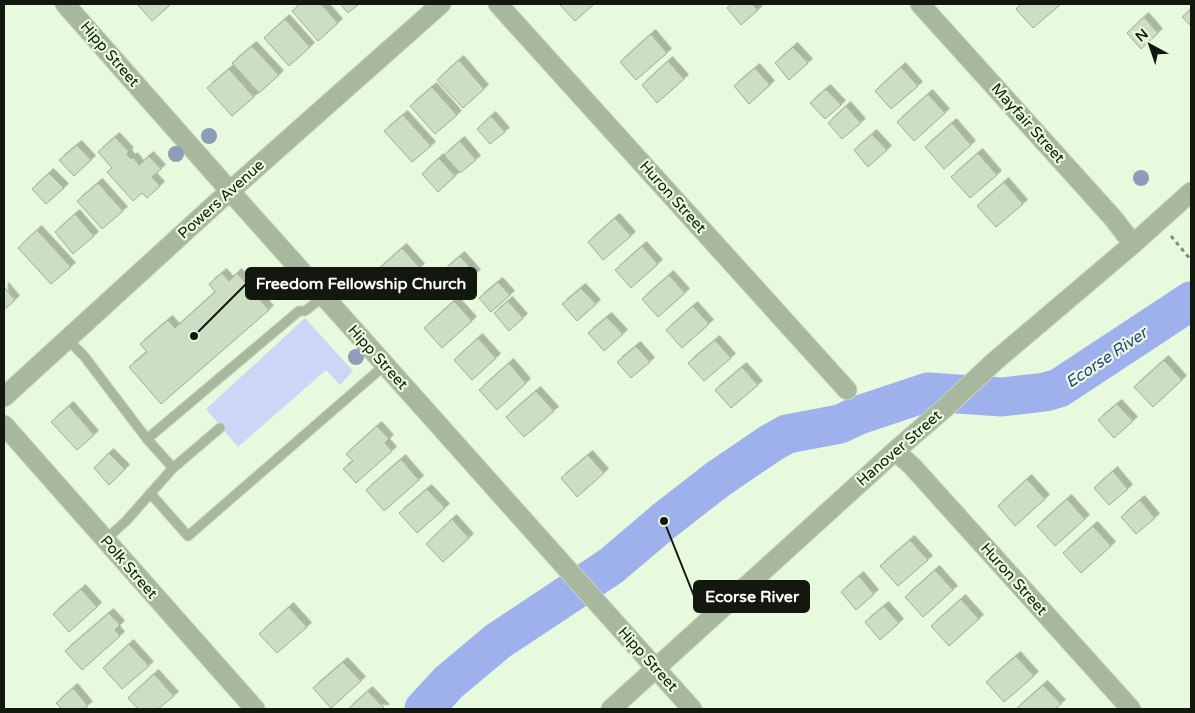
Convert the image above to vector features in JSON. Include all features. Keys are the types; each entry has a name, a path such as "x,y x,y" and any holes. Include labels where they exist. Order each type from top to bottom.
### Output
{"street":[{"name":"Hipp Street","path":"66,4 323,297 692,709"},
{"name":"Powers Avenue","path":"4,397 230,191 441,4"},
{"name":"Huron Street","path":"498,4 847,390"},
{"name":"Mayfair Street","path":"920,4 1117,222 1133,244"},
{"name":"Hanover Street","path":"611,709 995,361 1133,244 1191,192"},
{"name":"Polk Street","path":"4,425 255,709"},
{"name":"Huron Street","path":"895,451 912,466 1131,709"}],"lane":[{"path":"147,440 299,310 305,311 323,297"},
{"path":"67,339 84,356 147,440 173,468"},
{"path":"150,493 188,536 385,365"},
{"path":"105,540 126,521 173,468 220,428"}],"path":[{"path":"1170,236 1191,260"}],"shaded area":[{"path":"305,318 353,371 340,385 326,370 238,447 206,409"}],"building":[{"path":"137,4 171,4 152,21"},
{"path":"300,4 321,4 338,23 318,41 292,11"},
{"path":"340,4 359,4 348,13"},
{"path":"559,4 594,4 575,21"},
{"path":"732,4 752,4 758,10 741,25 727,8"},
{"path":"1021,4 1061,4 1033,28 1016,9"},
{"path":"1191,9 1191,26 1182,17"},
{"path":"1144,17 1158,33 1141,49 1127,33"},
{"path":"285,19 310,47 289,66 264,38"},
{"path":"651,34 667,53 636,80 620,62"},
{"path":"252,46 279,75 259,93 232,63"},
{"path":"793,47 808,63 789,80 775,63"},
{"path":"459,60 484,89 463,108 437,80"},
{"path":"668,61 684,79 657,103 642,85"},
{"path":"901,67 918,86 891,109 875,91"},
{"path":"755,68 770,85 749,104 734,86"},
{"path":"229,69 254,97 232,116 207,88"},
{"path":"432,87 457,115 435,134 410,106"},
{"path":"826,89 841,105 825,119 810,103"},
{"path":"928,94 945,113 914,141 897,122"},
{"path":"846,106 861,123 842,139 828,123"},
{"path":"403,115 431,146 412,162 384,131"},
{"path":"491,116 505,132 490,144 477,129"},
{"path":"952,123 971,145 944,169 925,147"},
{"path":"872,134 887,150 868,167 854,150"},
{"path":"115,137 129,152 127,154 131,159 133,157 139,165 149,156 161,169 152,177 160,186 147,198 142,193 133,201 107,172 112,168 98,152"},
{"path":"460,141 476,160 460,173 444,155"},
{"path":"77,145 91,160 74,176 59,160"},
{"path":"978,153 997,175 970,198 951,177"},
{"path":"439,158 455,176 438,192 422,174"},
{"path":"49,173 64,188 46,204 32,189"},
{"path":"1004,182 1023,204 996,227 977,206"},
{"path":"98,183 123,211 102,229 77,201"},
{"path":"75,214 94,236 73,254 55,232"},
{"path":"615,218 631,236 603,260 588,242"},
{"path":"37,230 71,267 51,284 18,248"},
{"path":"642,246 658,264 631,288 615,270"},
{"path":"402,248 420,268 390,294 373,274"},
{"path":"460,256 476,274 459,288 444,270"},
{"path":"222,273 229,281 237,273 269,310 161,404 129,367 147,352 140,344 168,320 175,328 215,292 209,284"},
{"path":"669,275 685,293 658,317 642,299"},
{"path":"498,282 510,295 491,312 479,298"},
{"path":"4,287 15,300 4,310"},
{"path":"581,288 596,304 577,321 562,304"},
{"path":"454,301 472,321 442,348 424,328"},
{"path":"508,301 523,318 509,331 494,313"},
{"path":"693,306 709,324 682,348 666,330"},
{"path":"607,317 623,334 604,351 588,333"},
{"path":"478,338 496,358 472,380 454,360"},
{"path":"715,340 731,358 704,381 688,363"},
{"path":"636,346 650,362 631,378 617,362"},
{"path":"1164,360 1182,380 1153,407 1134,387"},
{"path":"509,363 526,383 497,410 479,390"},
{"path":"742,367 758,385 731,408 715,390"},
{"path":"536,391 554,411 524,437 506,417"},
{"path":"1117,404 1133,421 1114,438 1098,420"},
{"path":"69,406 94,435 77,450 51,422"},
{"path":"377,426 389,439 385,443 392,451 356,483 343,469 353,461 346,454"},
{"path":"109,453 125,469 109,485 94,468"},
{"path":"588,455 604,473 577,497 561,478"},
{"path":"401,459 419,480 384,511 366,490"},
{"path":"1113,471 1128,489 1109,505 1094,488"},
{"path":"1027,479 1045,499 1015,526 998,506"},
{"path":"427,489 445,508 417,533 399,513"},
{"path":"1067,499 1085,519 1055,546 1037,526"},
{"path":"1140,500 1155,518 1136,534 1121,517"},
{"path":"452,519 469,538 443,562 426,544"},
{"path":"1093,526 1111,546 1081,573 1063,553"},
{"path":"910,540 928,560 898,586 880,566"},
{"path":"935,570 953,590 923,617 905,597"},
{"path":"859,576 874,594 856,610 841,592"},
{"path":"81,589 97,607 69,632 53,614"},
{"path":"961,599 979,619 949,646 931,626"},
{"path":"884,606 899,623 880,640 865,622"},
{"path":"289,607 307,627 277,653 259,634"},
{"path":"109,613 120,625 115,630 120,636 82,670 65,651"},
{"path":"129,644 149,666 122,689 103,668"},
{"path":"1016,656 1034,676 1004,702 986,682"},
{"path":"343,662 361,681 331,708 313,688"},
{"path":"154,674 174,696 158,709 138,709 128,698"},
{"path":"1043,685 1061,704 1055,709 1016,709"},
{"path":"73,688 88,706 84,709 62,709 56,703"},
{"path":"368,691 385,709 348,709"}],"waterway":[{"name":"Ecorse River","path":"424,709 449,682 498,641 611,566 718,479 787,434 840,424 859,415 928,392 1002,397 1045,392 1059,388 1191,301"}],"place":[{"name":"Freedom Fellowship Church","path":"194,336"},
{"name":"Ecorse River","path":"664,521"}]}
